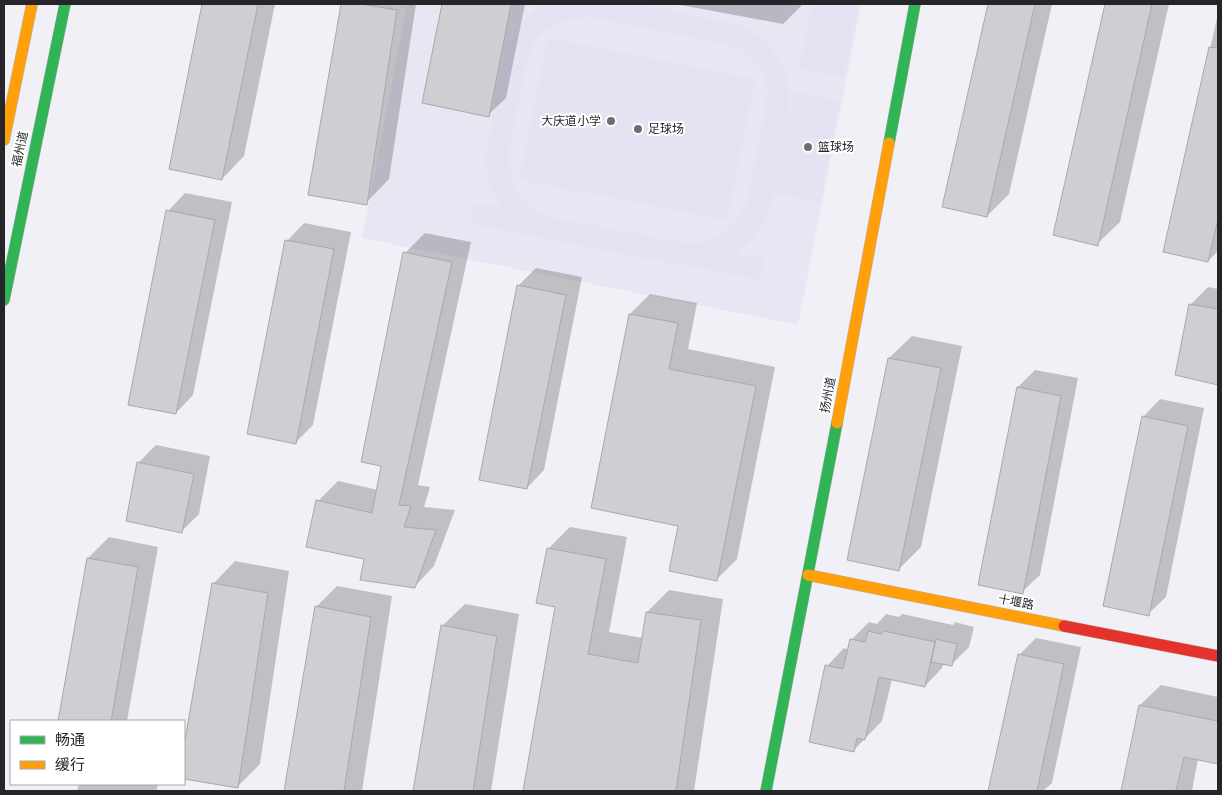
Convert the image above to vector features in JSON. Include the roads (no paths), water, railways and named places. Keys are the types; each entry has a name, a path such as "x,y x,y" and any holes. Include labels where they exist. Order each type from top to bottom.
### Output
{"street":[{"name":"福州道","path":"4,140 32,4"},
{"name":"福州道","path":"4,300 65,4"},
{"name":"扬州道","path":"766,791 915,4"},
{"name":"十堰路","path":"808,575 1218,656"}],"place":[{"name":"大庆道小学","path":"611,121"},
{"name":"足球场","path":"638,129"},
{"name":"篮球场","path":"808,147"}]}
